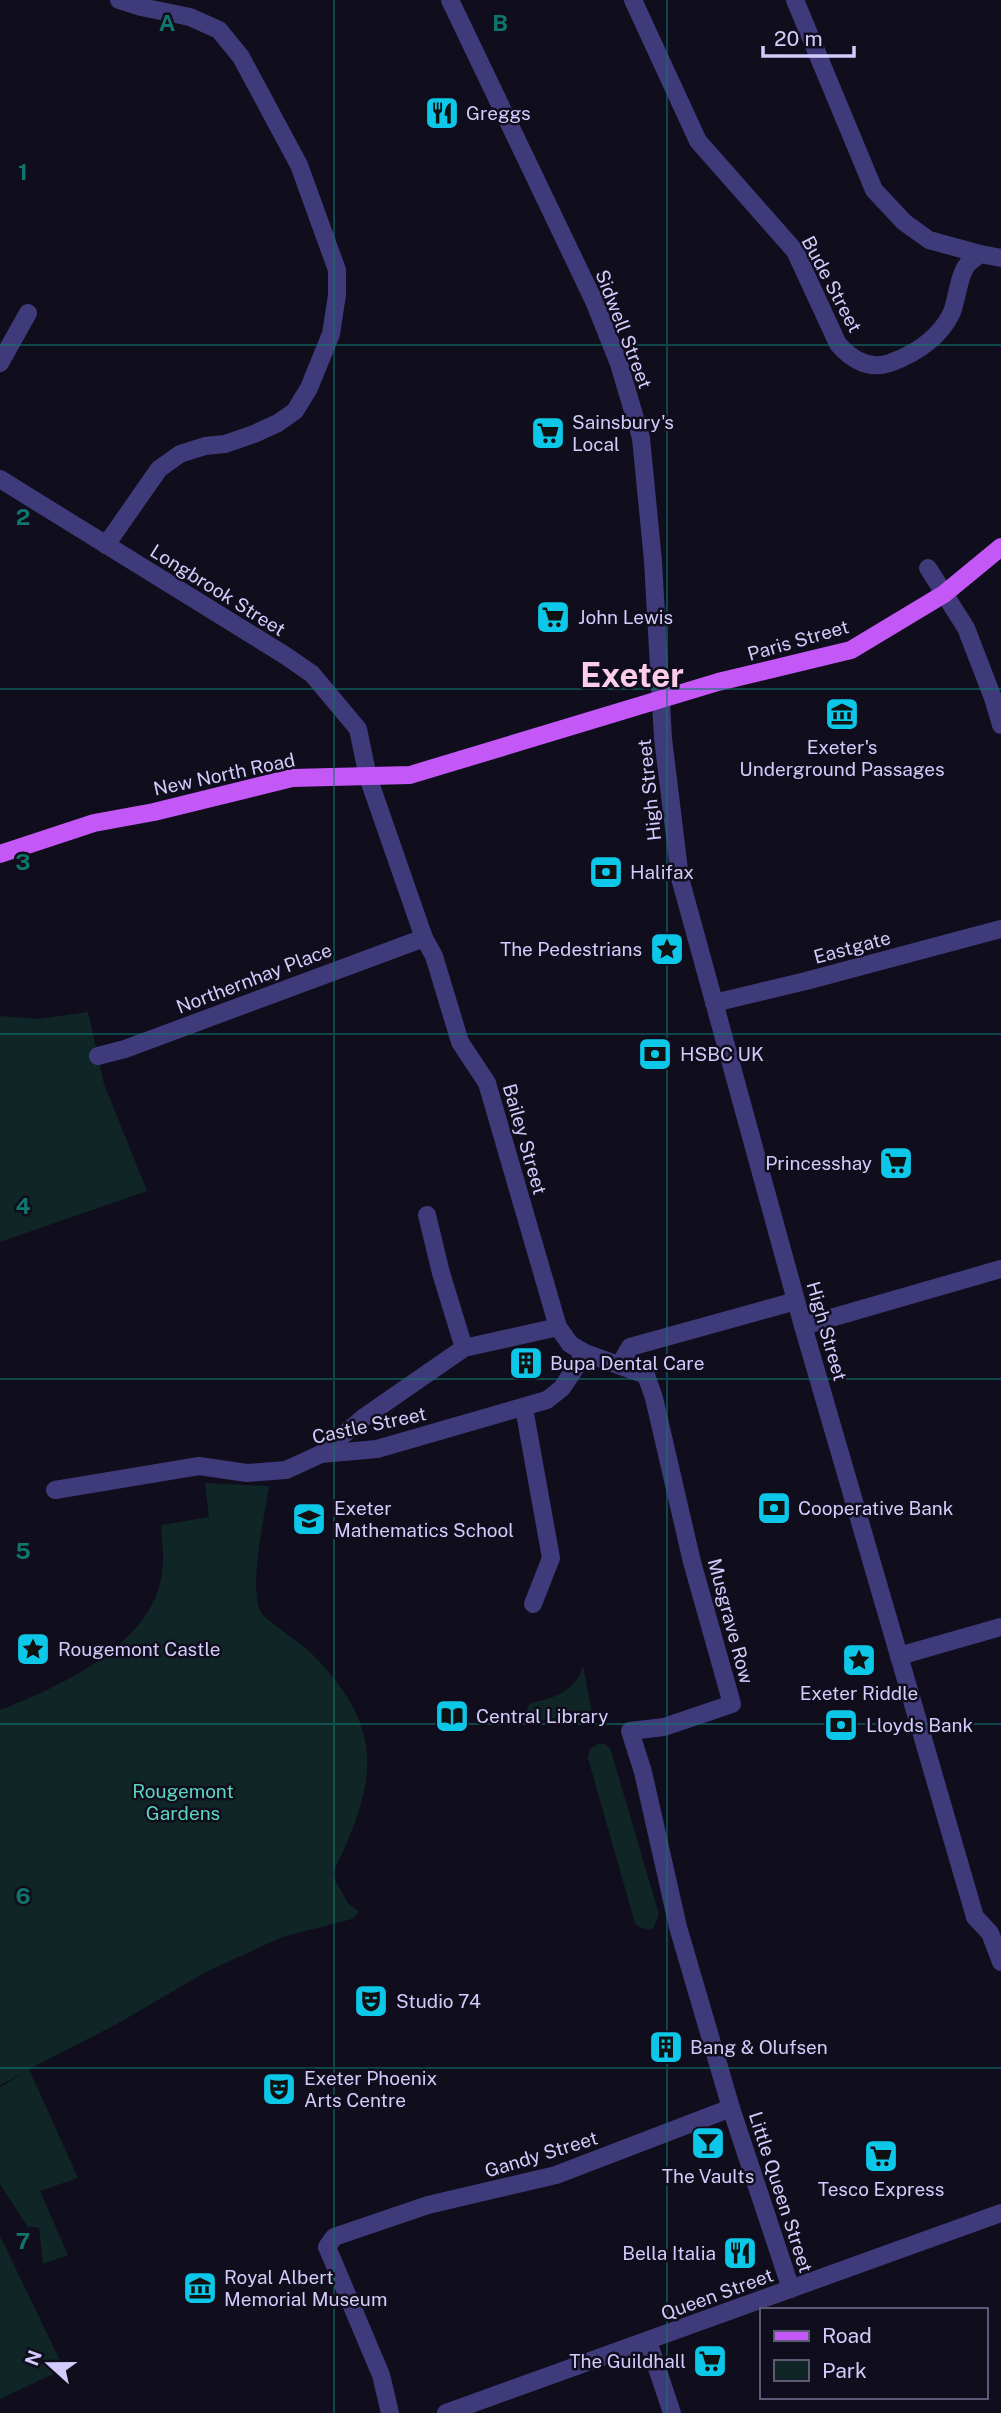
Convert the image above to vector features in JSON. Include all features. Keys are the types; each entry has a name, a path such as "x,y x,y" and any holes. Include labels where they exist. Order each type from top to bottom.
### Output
{"main road":[{"name":"Paris Street","path":"662,699 718,682 851,650 944,594 1001,547"},
{"name":"New North Road","path":"0,854 94,823 292,778 410,775 662,699"}],"street":[{"path":"106,545 159,470 180,454 254,434 278,423 295,411 309,388 331,334 337,295 337,270 299,165 241,57 219,30 190,17 119,0"},
{"name":"Sidwell Street","path":"450,0 594,301 619,364 641,438 662,699"},
{"name":"Bude Street","path":"633,0 698,141 795,251 838,344 848,356 867,364 886,364 906,357 932,341 952,311 966,266 980,254"},
{"path":"795,0 874,190 904,222 929,240 1001,258"},
{"path":"0,363 28,313"},
{"name":"Longbrook Street","path":"0,479 312,674 358,729 368,777"},
{"path":"928,568 966,628 1001,725"},
{"name":"High Street","path":"662,699 663,738 680,878 803,1326 975,1917 990,1933 1001,1962"},
{"name":"Bailey Street","path":"368,777 424,938 434,956 460,1042 487,1083 558,1327 570,1344 585,1353"},
{"name":"Eastgate","path":"714,1003 1001,929"},
{"name":"Northernhay Place","path":"98,1056 125,1049 424,938"},
{"path":"427,1215 464,1348"},
{"path":"803,1326 1001,1269"},
{"path":"620,1364 630,1347 796,1301"},
{"path":"321,1454 363,1418 464,1348 558,1327"},
{"name":"Musgrave Row","path":"585,1353 646,1375 692,1562 732,1704 664,1727 630,1731 643,1772 678,1927 731,2108"},
{"name":"Castle Street","path":"55,1490 199,1466 247,1473 286,1469 321,1454 377,1449 547,1400 562,1388 585,1353"},
{"path":"524,1408 551,1558 533,1604"},
{"path":"899,1656 1001,1627"},
{"name":"Gandy Street","path":"390,2413 382,2375 327,2247 334,2236 428,2205 556,2175 731,2108"},
{"name":"Little Queen Street","path":"731,2108 791,2289"},
{"name":"Queen Street","path":"446,2413 1001,2213"},
{"path":"648,2341 672,2413"}],"green space":[{"path":"88,1012 104,1084 147,1191 0,1242 0,1016 39,1019"},
{"name":"Rougemont Gardens","path":"205,1483 269,1486 257,1569 257,1601 261,1612 311,1653 336,1681 353,1708 364,1733 367,1759 365,1785 347,1842 332,1875 348,1903 359,1912 352,1919 282,1937 206,1972 115,2025 29,2069 78,2178 40,2191 68,2255 43,2264 39,2228 27,2226 0,2184 0,2087 27,2071 0,2085 0,1710 73,1677 120,1644 139,1625 153,1603 161,1579 161,1525 209,1517"},
{"path":"583,1665 593,1720 572,1725 570,1715 520,1725 530,1703 547,1699 570,1687 576,1681"},
{"path":"598,1744 610,1748 659,1914 654,1927 649,1930 635,1923 588,1758 590,1749"},
{"path":"0,2236 64,2369 0,2399"}],"place":[{"name":"Greggs","path":"442,113"},
{"name":"Sainsbury's Local","path":"548,433"},
{"name":"John Lewis","path":"553,617"},
{"name":"Exeter's Underground Passages","path":"842,714"},
{"name":"Halifax","path":"606,872"},
{"name":"The Pedestrians","path":"667,949"},
{"name":"HSBC UK","path":"655,1054"},
{"name":"Princesshay","path":"896,1163"},
{"name":"Bupa Dental Care","path":"526,1363"},
{"name":"Cooperative Bank","path":"774,1508"},
{"name":"Exeter Mathematics School","path":"309,1519"},
{"name":"Rougemont Castle","path":"33,1649"},
{"name":"Exeter Riddle","path":"859,1660"},
{"name":"Central Library","path":"452,1716"},
{"name":"Lloyds Bank","path":"841,1725"},
{"name":"Studio 74","path":"371,2001"},
{"name":"Bang & Olufsen","path":"666,2047"},
{"name":"Exeter Phoenix Arts Centre","path":"279,2089"},
{"name":"The Vaults","path":"708,2143"},
{"name":"Tesco Express","path":"881,2156"},
{"name":"Bella Italia","path":"740,2253"},
{"name":"Royal Albert Memorial Museum","path":"200,2288"},
{"name":"The Guildhall","path":"710,2361"}],"district":[{"name":"Exeter","path":"632,675"}]}
